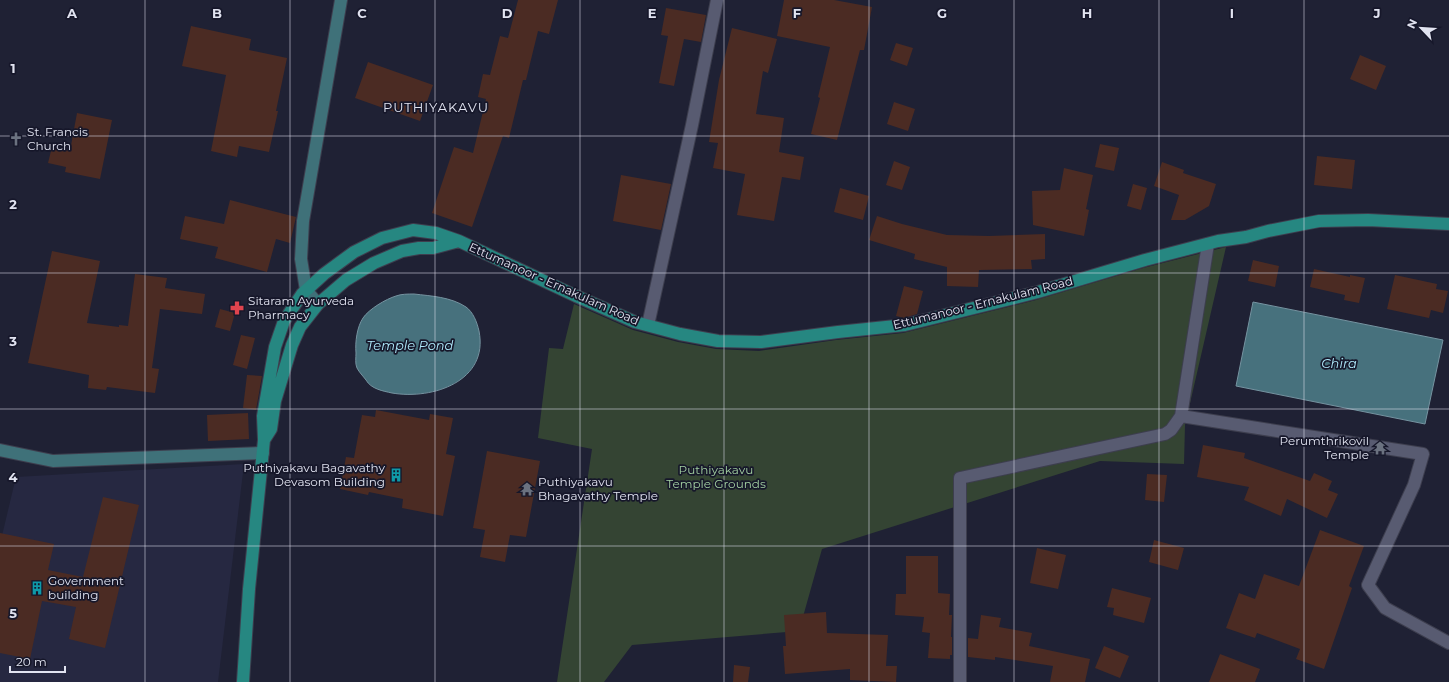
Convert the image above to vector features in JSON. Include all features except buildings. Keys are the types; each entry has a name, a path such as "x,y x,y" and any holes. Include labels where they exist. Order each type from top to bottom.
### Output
{"main road":[{"path":"318,304 306,290 301,259 303,221 342,0"},
{"name":"Ettumanoor - Ernakulam Road","path":"243,682 249,589 264,440 263,416 275,347 284,321 302,294 324,274 354,252 382,238 413,230 436,233 459,241 635,322 680,334 718,341 760,342 905,325 1038,292 1145,260 1218,241 1246,237 1319,221 1368,220 1449,224"},
{"name":"Ettumanoor - Ernakulam Road","path":"264,440 271,428 276,401 292,345 300,327 318,304 346,280 374,263 402,251 419,248 433,248 459,241"},
{"path":"0,450 53,460 263,453"}],"street":[{"path":"648,325 692,125 717,0"},
{"path":"960,682 960,478 1165,434 1171,430 1181,416 1208,244"},
{"path":"1181,416 1423,454 1414,485 1368,585 1385,608 1449,643"}],"shaded area":[{"path":"244,464 218,682 0,682 0,544 16,477"}],"green space":[{"name":"Puthiyakavu Temple Grounds","path":"1226,247 1185,425 1184,464 1100,461 822,549 799,631 632,645 604,682 557,682 592,449 538,438 549,348 563,349 574,304 633,330 678,342 716,349 759,351 836,340 903,333 1036,300 1143,268"}],"water":[{"name":"Temple Pond","path":"414,294 434,296 454,301 466,307 471,312 479,331 480,348 475,363 467,374 455,383 440,390 408,394 392,393 378,389 368,383 356,366 356,344 359,326 363,318 373,308 383,302 398,295"},
{"name":"Chira","path":"1253,302 1443,340 1425,424 1236,386"}],"place":[{"name":"St. Francis Church","path":"16,139"},
{"name":"Sitaram Ayurveda Pharmacy","path":"237,308"},
{"name":"Perumthrikovil Temple","path":"1380,448"},
{"name":"Puthiyakavu Bagavathy Devasom Building","path":"396,475"},
{"name":"Puthiyakavu Bhagavathy Temple","path":"527,489"},
{"name":"Government building","path":"37,588"}],"district":[{"name":"PUTHIYAKAVU","path":"436,107"}]}
